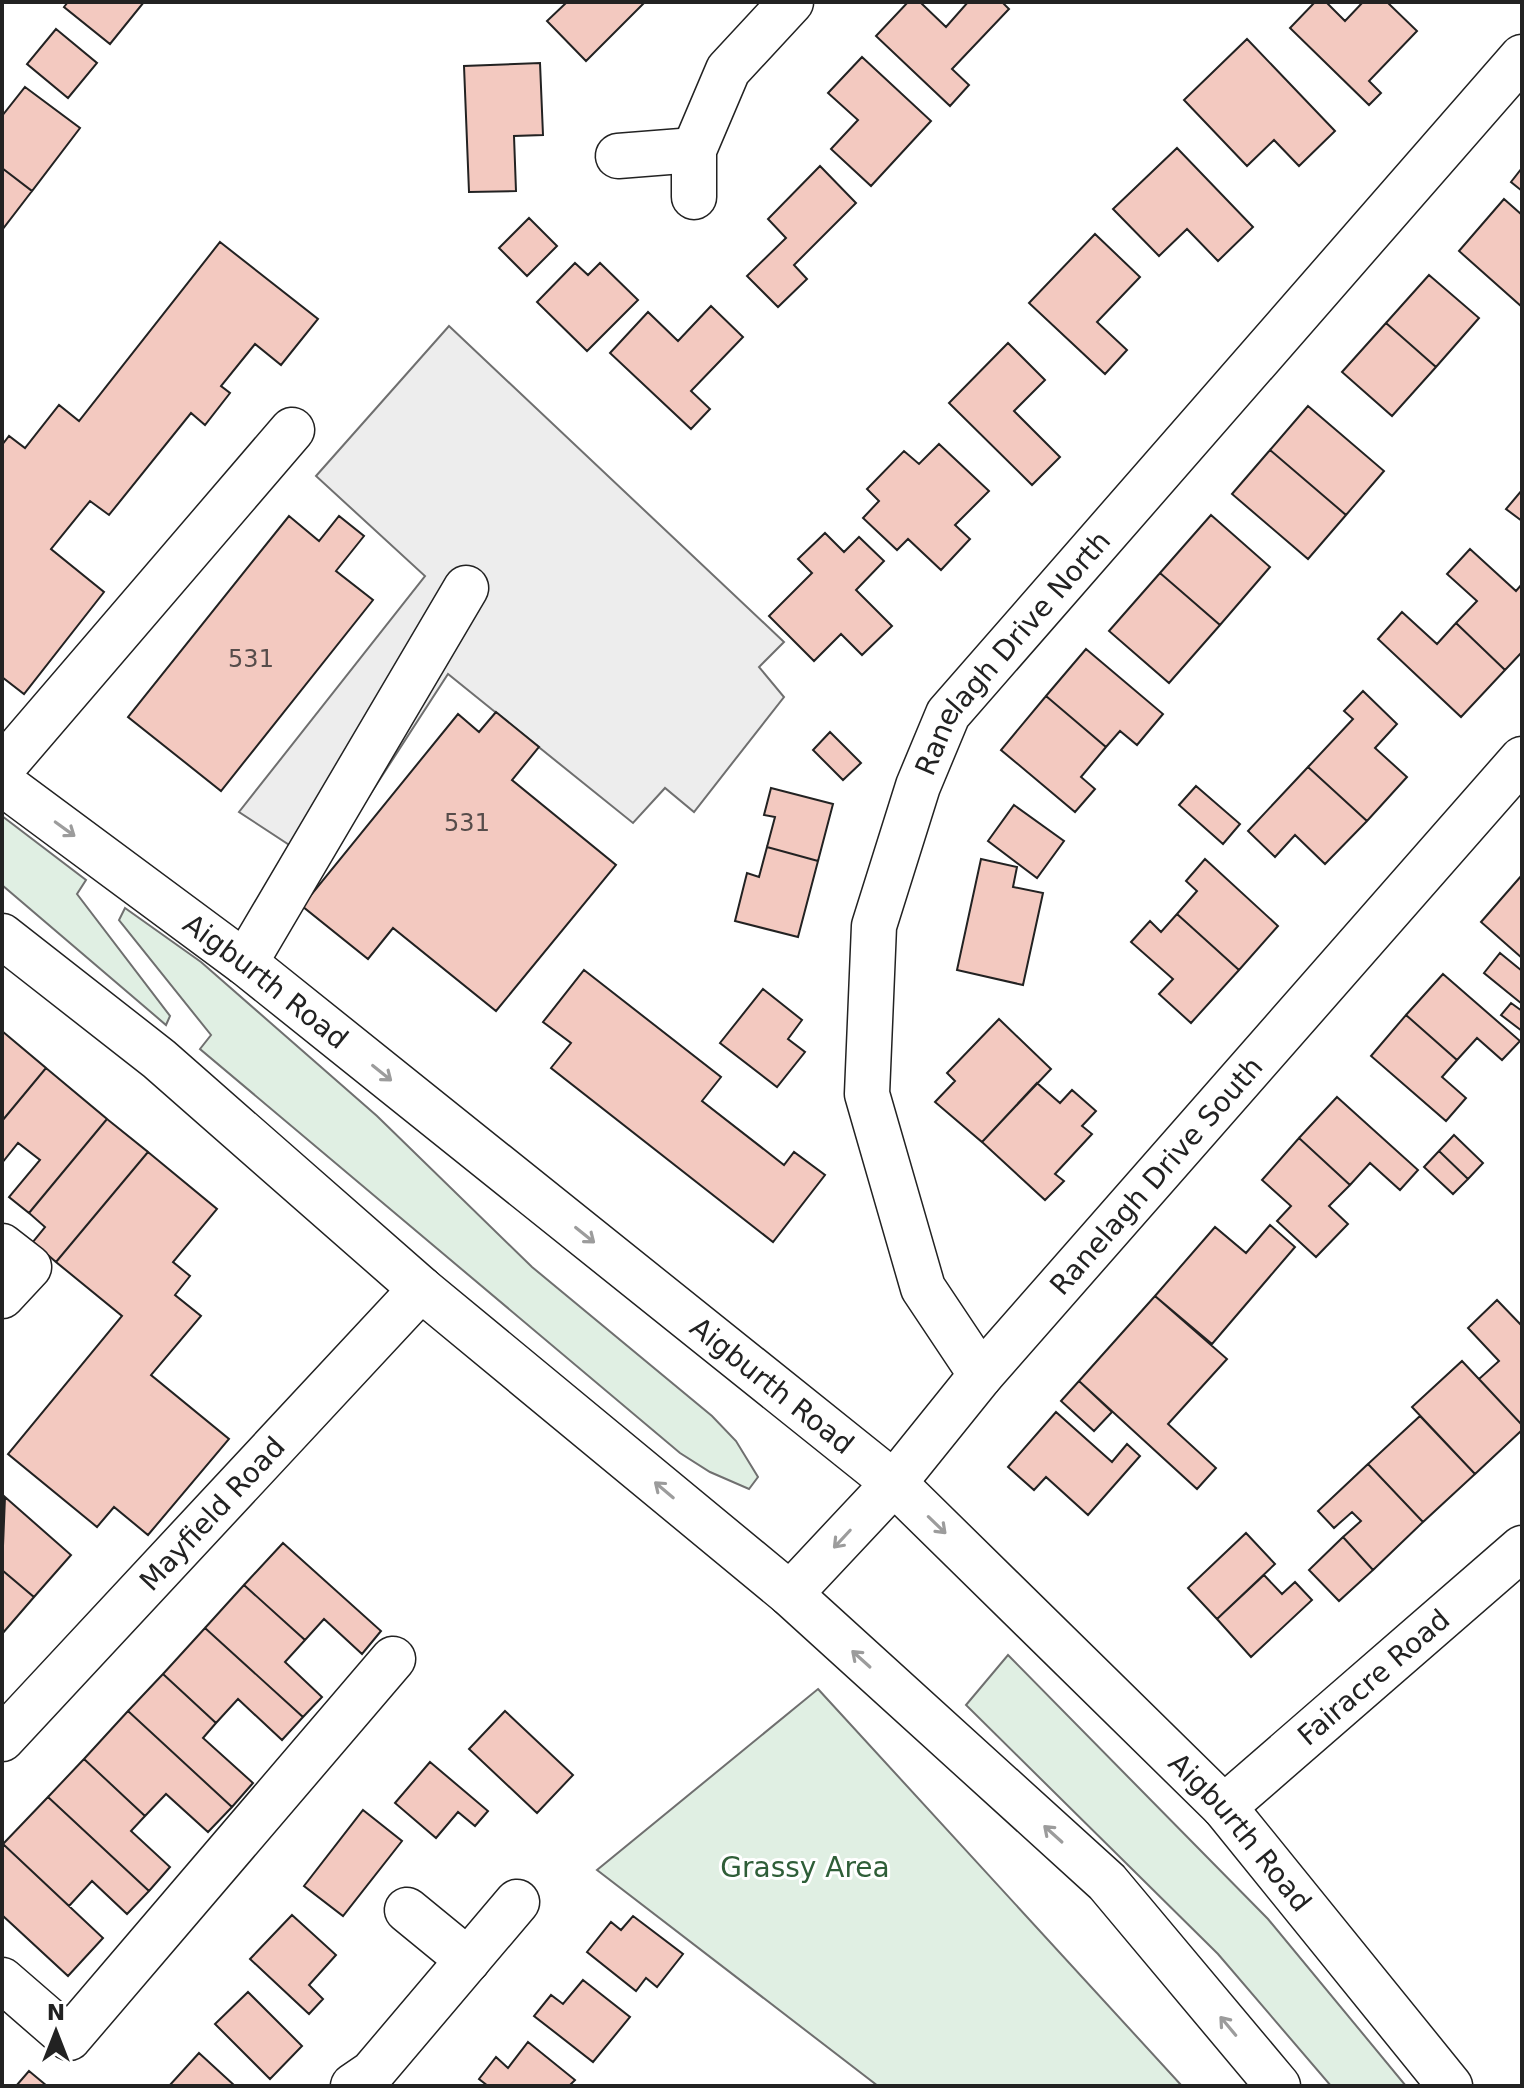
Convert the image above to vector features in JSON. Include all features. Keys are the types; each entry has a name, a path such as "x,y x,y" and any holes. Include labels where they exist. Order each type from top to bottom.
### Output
{"main road":[{"path":"694,197 694,150 728,70 791,2"},
{"name":"Ranelagh Drive North","path":"981,1375 923,1288 867,1094 874,926 918,786 948,714 1522,57"},
{"path":"618,156 694,150"},
{"path":"2,768 292,430"},
{"path":"245,963 466,588"},
{"name":"Ranelagh Drive South","path":"790,1594 894,1483 981,1375 1522,759"},
{"name":"Aigburth Road","path":"2,783 245,963 894,1483 1224,1807 1450,2086"},
{"path":"2,936 159,1059 421,1289 790,1594 1107,1882 1278,2086"},
{"path":"2,1246 29,1267 2,1296"},
{"name":"Mayfield Road","path":"2,1739 421,1289"},
{"name":"Fairacre Road","path":"1224,1807 1492,1578 1522,1548"},
{"path":"2,1980 69,2038 393,1659"},
{"path":"353,2086 372,2073 517,1902"},
{"path":"407,1910 468,1960"}],"green space":[{"path":"2,816 86,880 77,894 170,1016 166,1025 2,885"},
{"path":"125,908 201,962 377,1116 532,1267 712,1416 736,1441 758,1477 749,1489 710,1472 680,1453 200,1049 211,1035 119,920"},
{"path":"1008,1655 1268,1919 1406,2086 1331,2086 1218,1954 966,1705"},
{"name":"Grassy Area","path":"818,1689 1182,2086 878,2086 597,1870"}],"shaded area":[{"path":"449,326 784,642 759,667 784,697 694,812 665,788 633,823 448,674 323,867 239,812 425,576 316,476"}],"building":[{"path":"68,2 144,2 110,44 64,7"},
{"path":"567,2 645,2 586,61 547,21"},
{"path":"908,2 920,2 946,27 968,2 1002,2 1009,9 952,69 969,85 950,106 876,36"},
{"path":"1315,2 1326,2 1345,21 1363,2 1387,2 1417,31 1369,81 1381,93 1369,105 1290,28"},
{"path":"56,29 97,63 68,98 27,64"},
{"path":"1247,39 1335,131 1299,166 1274,140 1247,166 1184,100"},
{"path":"862,57 931,121 871,186 831,149 858,120 828,93"},
{"path":"540,63 543,135 514,136 516,191 469,192 464,66"},
{"path":"25,87 80,128 32,191 2,168 2,116"},
{"path":"1177,148 1253,227 1218,261 1187,229 1159,256 1113,209"},
{"path":"820,166 856,203 794,265 807,279 778,307 747,276 786,238 768,219"},
{"path":"2,168 32,191 2,230"},
{"path":"1522,168 1522,191 1511,182"},
{"path":"1504,199 1522,215 1522,307 1459,251"},
{"path":"529,218 557,246 527,276 499,248"},
{"path":"1095,234 1140,277 1097,322 1127,350 1105,374 1029,303"},
{"path":"220,242 318,319 281,365 255,344 221,386 230,393 205,425 191,413 109,515 90,501 51,549 104,592 24,694 2,677 2,445 9,436 25,448 59,405 79,421"},
{"path":"575,263 588,275 600,263 638,300 587,351 537,302"},
{"path":"1429,275 1479,318 1436,367 1386,323"},
{"path":"711,306 743,337 691,391 710,409 691,429 610,353 648,312 678,341"},
{"path":"1386,323 1436,367 1392,416 1342,372"},
{"path":"1008,343 1045,380 1014,411 1060,457 1032,485 949,403"},
{"path":"1308,406 1384,471 1346,515 1270,450"},
{"path":"939,444 989,491 955,525 970,539 941,570 908,539 897,550 863,518 879,501 867,489 904,451 919,464"},
{"path":"1270,450 1346,515 1308,559 1232,494"},
{"path":"1522,490 1522,521 1506,509"},
{"path":"1211,515 1270,567 1220,625 1160,573"},
{"path":"289,516 319,541 339,516 364,536 336,571 373,600 221,791 128,717"},
{"path":"825,533 844,552 859,537 884,561 856,590 892,626 862,655 841,634 814,661 769,616 812,573 798,559"},
{"path":"1470,549 1516,591 1522,584 1522,652 1505,670 1456,623 1477,601 1447,574"},
{"path":"1160,573 1220,625 1169,683 1109,631"},
{"path":"1402,612 1437,644 1456,623 1505,670 1461,717 1378,639"},
{"path":"1086,649 1163,714 1137,745 1120,731 1106,747 1046,696"},
{"path":"1363,691 1397,724 1375,748 1407,777 1367,821 1308,767 1353,719 1344,711"},
{"path":"1046,696 1106,747 1081,777 1095,789 1075,812 1001,750"},
{"path":"496,712 539,747 512,780 616,865 496,1011 393,928 368,959 302,906 458,714 479,732"},
{"path":"830,732 861,763 843,780 813,750"},
{"path":"1308,767 1367,821 1325,864 1295,835 1275,857 1248,831"},
{"path":"1196,786 1240,824 1223,844 1179,805"},
{"path":"771,788 833,804 818,861 767,847 775,817 764,815"},
{"path":"1014,805 1064,841 1037,878 988,841"},
{"path":"767,847 818,861 798,937 735,921 747,873 759,877"},
{"path":"981,859 1017,867 1013,887 1043,893 1023,985 957,970"},
{"path":"1205,859 1278,926 1239,970 1177,914 1197,891 1186,881"},
{"path":"1522,875 1522,958 1481,922"},
{"path":"1177,914 1239,970 1191,1023 1159,994 1173,979 1131,942 1150,921 1161,932"},
{"path":"1500,953 1522,971 1522,1004 1484,973"},
{"path":"584,970 721,1077 702,1101 784,1165 794,1152 825,1175 773,1242 551,1068 571,1043 543,1022"},
{"path":"1443,974 1520,1041 1502,1060 1477,1038 1457,1060 1406,1015"},
{"path":"763,989 802,1020 788,1039 805,1052 777,1087 720,1043"},
{"path":"1511,1003 1522,1011 1522,1031 1501,1015"},
{"path":"1406,1015 1457,1060 1442,1077 1466,1098 1446,1121 1371,1056"},
{"path":"999,1019 1051,1069 982,1142 935,1102 955,1081 947,1073"},
{"path":"2,1031 46,1068 2,1121"},
{"path":"46,1068 107,1119 29,1213 9,1197 40,1160 18,1143 2,1163 2,1121"},
{"path":"1037,1083 1060,1103 1072,1090 1096,1111 1082,1126 1092,1134 1055,1174 1064,1181 1045,1200 982,1142"},
{"path":"1337,1097 1418,1170 1400,1190 1370,1163 1350,1185 1299,1138"},
{"path":"107,1119 148,1152 56,1262 33,1242 45,1227 29,1213"},
{"path":"1454,1135 1483,1163 1468,1179 1439,1151"},
{"path":"1299,1138 1350,1185 1329,1206 1348,1224 1316,1257 1277,1221 1291,1206 1262,1180"},
{"path":"1439,1151 1468,1179 1453,1194 1424,1167"},
{"path":"148,1152 217,1209 173,1262 190,1276 175,1295 201,1316 151,1375 229,1439 148,1535 114,1507 97,1527 8,1454 122,1316 56,1262"},
{"path":"1270,1225 1295,1247 1212,1344 1155,1296 1215,1227 1246,1253"},
{"path":"1155,1296 1227,1359 1168,1424 1216,1468 1197,1489 1079,1381"},
{"path":"1497,1300 1522,1326 1522,1425 1479,1379 1499,1361 1468,1328"},
{"path":"1462,1361 1522,1425 1522,1430 1475,1474 1412,1407"},
{"path":"1079,1381 1112,1412 1094,1431 1061,1401"},
{"path":"1056,1412 1112,1462 1127,1444 1140,1456 1088,1515 1046,1477 1034,1490 1008,1467"},
{"path":"1420,1416 1475,1474 1423,1522 1368,1464"},
{"path":"1368,1464 1423,1522 1373,1570 1343,1537 1361,1521 1352,1512 1334,1528 1318,1511"},
{"path":"5,1497 71,1555 34,1597 2,1570"},
{"path":"1246,1533 1275,1564 1217,1619 1188,1588"},
{"path":"1343,1537 1373,1570 1339,1601 1309,1570"},
{"path":"283,1543 381,1631 362,1654 324,1619 305,1640 244,1585"},
{"path":"2,1570 34,1597 2,1634"},
{"path":"1264,1575 1282,1594 1295,1582 1312,1600 1251,1657 1217,1619"},
{"path":"244,1585 305,1640 285,1662 322,1697 303,1717 205,1628"},
{"path":"205,1628 303,1717 282,1740 238,1699 216,1723 163,1674"},
{"path":"163,1674 216,1723 203,1738 253,1783 232,1807 128,1711"},
{"path":"128,1711 232,1807 208,1832 166,1794 145,1816 84,1759"},
{"path":"505,1711 573,1775 537,1813 469,1749"},
{"path":"84,1759 145,1816 131,1831 170,1867 149,1891 48,1797"},
{"path":"430,1762 488,1811 475,1826 458,1812 436,1838 395,1803"},
{"path":"48,1797 149,1891 127,1914 92,1881 69,1906 3,1844"},
{"path":"363,1810 402,1841 343,1916 304,1886"},
{"path":"3,1844 103,1938 68,1976 2,1915"},
{"path":"292,1915 336,1955 309,1985 323,1999 309,2014 250,1959"},
{"path":"633,1916 683,1954 657,1987 646,1978 636,1991 587,1952 611,1922 621,1930"},
{"path":"583,1980 630,2017 593,2062 534,2016 551,1995 563,2004"},
{"path":"248,1992 302,2046 270,2079 215,2024"},
{"path":"528,2042 575,2080 569,2086 488,2086 479,2079 496,2057 508,2068"},
{"path":"199,2053 235,2086 169,2086"},
{"path":"29,2071 47,2086 16,2086"}]}
